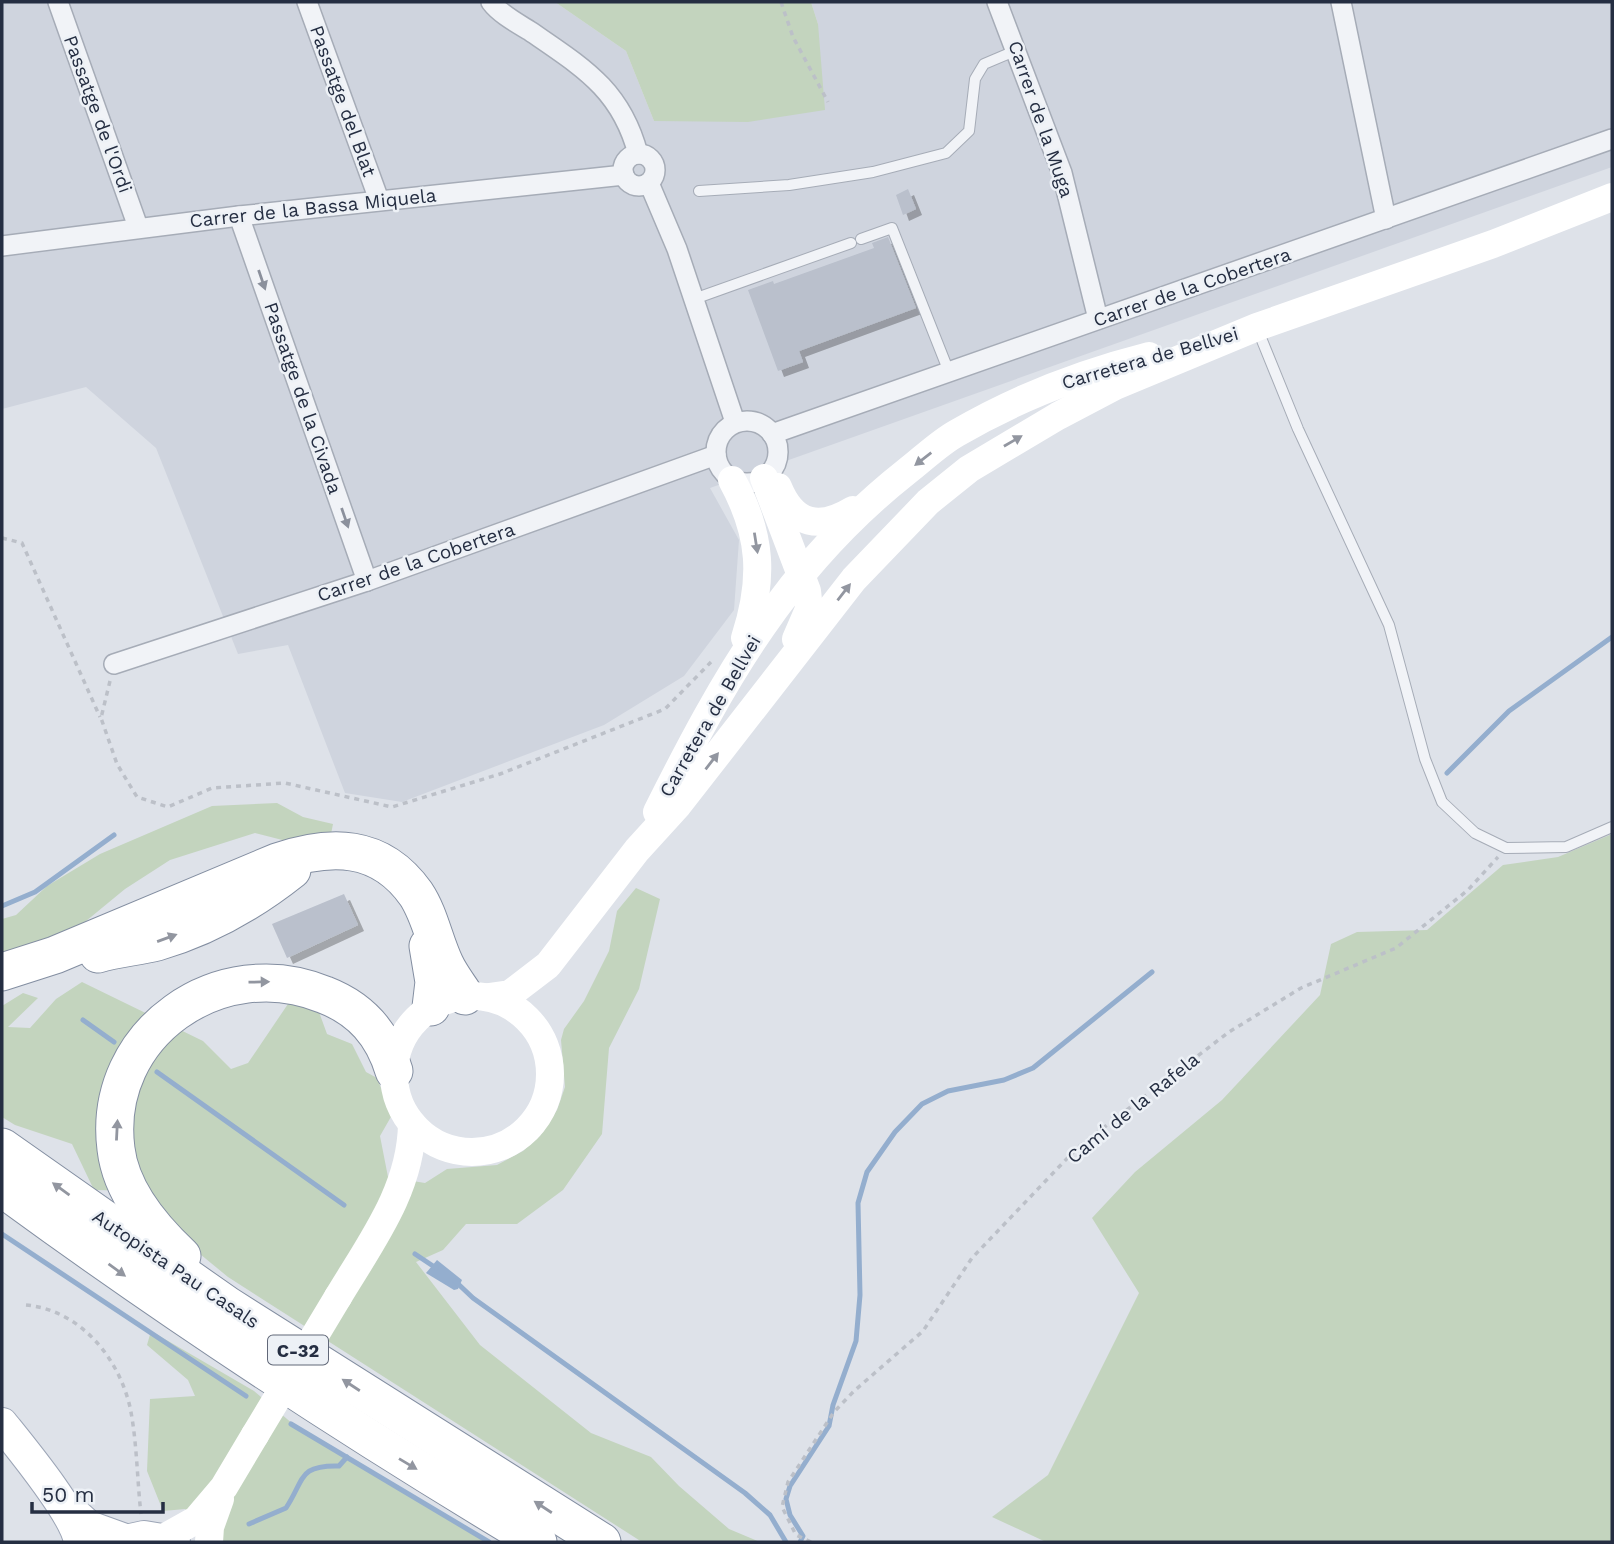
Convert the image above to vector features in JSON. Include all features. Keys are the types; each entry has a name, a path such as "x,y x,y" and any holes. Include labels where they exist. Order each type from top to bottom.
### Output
{"highway":[{"path":"2,972 55,955 276,862 308,851 334,849 361,853 380,862 415,894 462,1000"},
{"path":"2,994 101,953 157,942 196,927 265,893 304,860 334,856 372,867 391,880 410,900 432,964 462,1000"},
{"path":"228,1306 210,1281 155,1231 132,1198 116,1150 122,1087 142,1048 159,1024 182,1006 204,995 248,982 280,983 313,989 354,1010 375,1029 387,1049 394,1071"},
{"name":"Autopista Pau Casals","path":"2,1147 228,1306 601,1542"},
{"name":"Autopista Pau Casals","path":"2,1188 141,1288 317,1407 538,1542"}],"main road":[{"name":"Carretera de Bellvei","path":"462,1000 510,994 548,965 637,850 678,805 854,579 928,502 969,469 1115,386 1257,327 1493,244 1612,197"},
{"name":"Carretera de Bellvei","path":"637,850 726,662 829,540 885,489 954,435 1007,405 1121,363 1257,327"},
{"path":"769,474 791,511 812,522 833,522 885,489"},
{"path":"742,723 755,691 799,635 809,609 801,574 769,474"},
{"path":"726,662 752,616 758,581 757,546 749,511 732,480"},
{"name":"Carretera de Bellvei","path":"542,1038 538,1006 548,965"},
{"path":"390,1210 435,1160 454,1151 492,1150 523,1135 547,1101 551,1069 542,1038 521,1012 462,1000 412,1023 400,1043 394,1071 396,1095 412,1124 430,1140 454,1151"},
{"path":"57,1498 89,1527 145,1540 196,1520 224,1487 390,1210 412,1151 412,1124"},
{"path":"2,1424 57,1498 80,1542"},
{"path":"209,1542 210,1527 224,1487"}],"street":[{"name":"Passatge de l'Ordi","path":"58,2 138,227"},
{"name":"Passatge del Blat","path":"307,2 379,200"},
{"path":"491,2 495,8 593,74 620,106 632,130 638,154"},
{"name":"Carrer de la Muga","path":"997,2 1018,50 1062,173 1098,319"},
{"path":"1341,2 1386,219"},
{"name":"Carrer de la Cobertera","path":"772,434 1612,139"},
{"path":"638,154 649,157 654,163 655,174 649,183 635,185 624,175 626,161 638,154"},
{"name":"Carrer de la Bassa Miquela","path":"2,246 239,215 624,175"},
{"path":"649,183 694,299 735,422"},
{"name":"Passatge de la Civada","path":"239,215 367,580"},
{"path":"735,422 755,422 772,434 778,449 769,474 754,483 732,480 718,466 716,455 722,434 735,422"},
{"name":"Carrer de la Cobertera","path":"114,664 367,580 716,455"}],"lane":[{"path":"699,191 789,185 873,172 946,153 969,131 975,79 984,64 1018,50"},
{"path":"694,299 892,228 949,372"},
{"path":"1257,327 1298,429 1389,625 1430,774 1440,797 1475,832 1506,848 1566,848 1612,827"}],"path":[{"path":"781,2 793,37 828,102"},
{"path":"2,538 22,543 101,718 117,764 137,797 168,807 212,788 285,783 392,807 500,774 665,709 726,662"},
{"path":"101,718 114,664"},
{"name":"Camí de la Rafela","path":"810,1542 796,1535 782,1507 788,1482 834,1412 923,1331 972,1258 1077,1149 1229,1032 1301,988 1396,948 1468,890 1506,848"},
{"path":"26,1305 44,1307 78,1325 93,1338 121,1382 130,1408 145,1540"}],"shaded area":[{"path":"2,2 555,2 626,51 654,121 818,24 811,2 1612,2 1612,167 710,488 739,540 734,610 684,676 604,725 402,802 345,793 288,645 238,654 156,448 86,387 2,409"}],"green space":[{"path":"555,2 811,2 818,24 825,110 748,122 654,121 626,51"},
{"path":"277,803 303,817 333,824 330,839 298,844 255,833 170,860 125,889 63,940 2,963 2,919 16,915 47,886 100,854 212,806"},
{"path":"1612,834 1612,1542 1046,1542 992,1517 1048,1475 1139,1293 1092,1218 1135,1172 1222,1100 1320,995 1331,944 1357,932 1427,930 1503,865 1558,857"},
{"path":"636,888 660,899 639,989 609,1048 602,1134 563,1190 517,1224 466,1224 443,1250 416,1262 480,1345 591,1433 651,1457 679,1486 729,1529 760,1542 642,1542 228,1277 189,1245 143,1191 94,1190 72,1144 15,1125 2,1117 2,1006 23,993 38,998 8,1027 30,1028 56,999 82,982 203,1041 231,1069 248,1063 290,1001 315,1001 327,1034 352,1044 366,1072 377,1078 392,1115 380,1136 388,1177 425,1183 447,1169 497,1165 523,1151 540,1136 557,1110 565,1087 561,1040 564,1029 584,1001 609,951 617,911"},
{"path":"151,1331 254,1391 300,1430 487,1542 222,1542 185,1509 163,1511 147,1471 150,1399 195,1396 188,1380 147,1345"}],"water":[{"path":"437,1260 462,1280 458,1289 454,1290 426,1273"}],"building":[{"path":"908,189 916,209 903,215 896,195"},
{"path":"888,237 916,308 799,351 803,362 778,371 748,290 773,281 774,284 874,248 872,243"},
{"path":"344,894 358,925 287,958 272,924"}],"waterway":[{"path":"1447,773 1509,711 1612,637"},
{"path":"2,906 35,892 114,835"},
{"path":"800,1542 803,1536 790,1515 786,1499 790,1486 829,1426 833,1405 856,1341 860,1295 858,1203 867,1172 895,1132 922,1104 948,1091 1004,1080 1033,1068 1152,972"},
{"path":"83,1020 114,1042"},
{"path":"157,1072 344,1205"},
{"path":"2,1234 246,1396"},
{"path":"415,1254 436,1268"},
{"path":"455,1281 473,1298 745,1493 770,1515 786,1542"},
{"path":"291,1424 489,1542"},
{"path":"249,1524 286,1508 309,1471 326,1466 339,1466 347,1457"}]}
